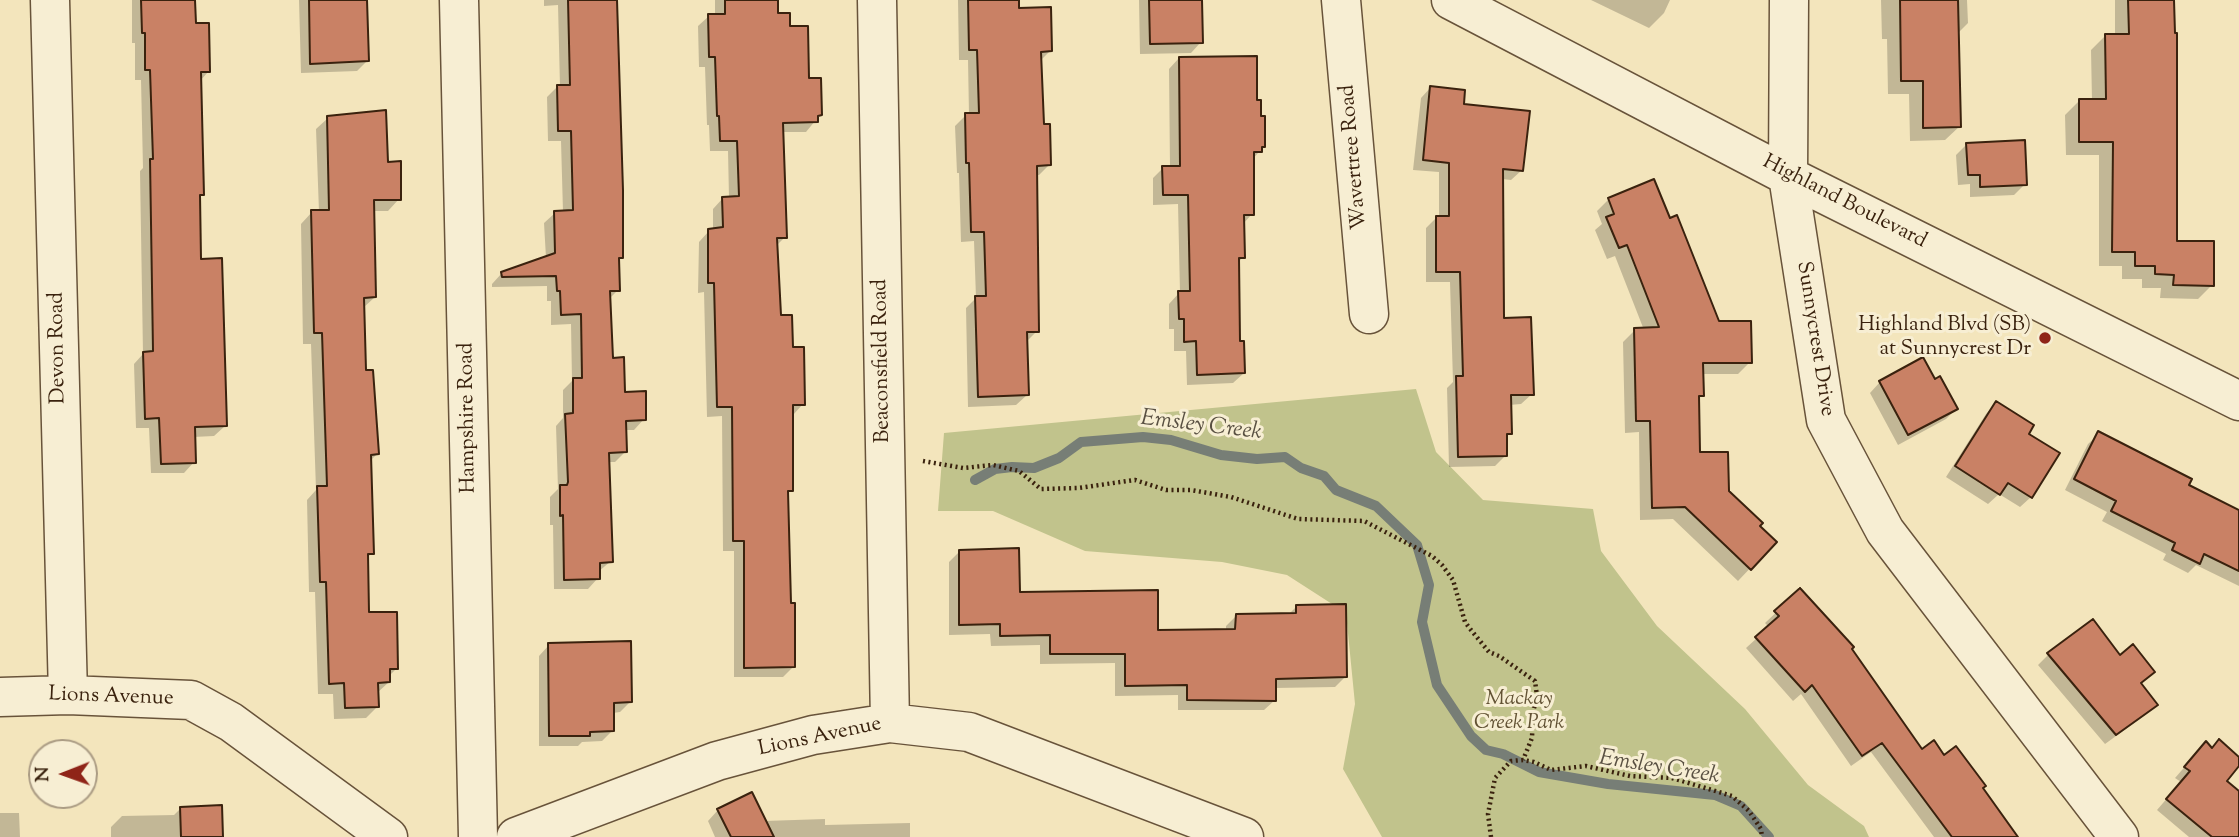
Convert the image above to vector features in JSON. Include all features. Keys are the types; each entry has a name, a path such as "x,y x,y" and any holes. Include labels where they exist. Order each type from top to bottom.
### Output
{"street":[{"name":"Devon Road","path":"50,0 68,695"},
{"name":"Hampshire Road","path":"459,0 478,837"},
{"name":"Beaconsfield Road","path":"877,0 890,723"},
{"name":"Wavertree Road","path":"1341,0 1369,314"},
{"name":"Highland Boulevard","path":"1451,0 1788,176 2239,401"},
{"name":"Sunnycrest Drive","path":"1789,0 1788,176 1826,420 1885,531 2119,837"},
{"name":"Lions Avenue","path":"0,696 68,695 191,700 231,722 388,837"},
{"name":"Lions Avenue","path":"516,837 717,761 813,735 890,723 969,732 1244,837"}],"path":[{"path":"885,462 923,461 963,468 993,465 1019,471 1041,489 1078,488 1135,480 1166,490 1191,490 1231,497 1298,519 1364,521 1432,556 1442,565 1453,580 1465,622 1471,631 1489,652 1535,681 1532,738 1523,760"},
{"path":"1491,837 1488,814 1495,778 1511,761 1523,760 1551,770 1586,766 1630,776 1672,778 1732,796 1749,811 1761,829 1762,837"}],"green space":[{"name":"Mackay Creek Park","path":"1416,389 1436,452 1483,500 1593,509 1601,551 1657,626 1745,709 1808,785 1864,826 1869,837 1382,837 1343,769 1355,704 1346,613 1287,575 1222,562 1085,551 993,511 938,511 944,433"}],"building":[{"path":"141,0 195,0 196,23 209,23 210,72 201,72 204,195 200,195 201,259 222,258 227,426 195,427 196,463 161,464 159,418 145,419 143,352 153,351 150,159 153,159 150,70 145,70 145,33 142,33"},
{"path":"309,0 367,0 369,61 310,64"},
{"path":"568,0 617,0 623,258 619,258 620,291 610,291 613,358 624,357 625,392 646,391 646,420 626,421 627,452 609,453 613,562 600,563 600,579 564,580 560,485 567,485 568,482 565,414 573,413 573,378 582,378 581,314 561,315 556,276 502,277 501,272 555,253 554,211 573,210 571,131 558,131 557,85 570,85"},
{"path":"725,0 778,0 778,13 790,13 790,26 808,26 809,78 821,78 822,115 818,116 818,122 783,123 787,238 777,238 781,315 792,315 793,347 804,347 805,405 793,405 793,491 788,491 791,603 795,603 795,667 744,668 744,541 733,541 732,407 717,407 714,283 708,283 708,229 723,227 722,197 739,196 737,141 720,141 715,57 709,57 708,14 725,14"},
{"path":"968,0 1019,0 1019,8 1051,7 1052,51 1041,52 1044,124 1050,124 1051,165 1037,166 1039,332 1027,332 1029,395 978,397 975,296 986,296 984,232 971,232 969,163 966,163 965,113 979,113 977,50 969,50"},
{"path":"1149,0 1202,0 1203,43 1150,44"},
{"path":"1900,0 1958,0 1961,127 1923,128 1923,81 1901,81"},
{"path":"2128,0 2174,0 2177,33 2177,241 2214,241 2214,286 2173,285 2174,275 2155,274 2155,266 2135,266 2135,252 2112,252 2113,142 2079,142 2079,99 2106,99 2105,34 2129,34"},
{"path":"1257,56 1257,100 1261,100 1261,116 1265,116 1265,147 1262,147 1262,152 1254,152 1254,215 1244,215 1245,258 1239,258 1240,341 1244,341 1245,373 1197,375 1196,341 1184,342 1184,319 1179,319 1178,291 1190,291 1188,195 1163,195 1162,166 1180,166 1179,57"},
{"path":"1430,86 1465,90 1464,104 1530,111 1523,171 1503,169 1504,318 1531,317 1534,395 1511,395 1512,434 1507,434 1507,456 1458,457 1456,376 1463,376 1460,272 1436,272 1436,216 1449,216 1449,163 1423,160"},
{"path":"386,110 388,162 401,161 401,200 374,200 376,297 364,298 366,370 373,370 379,454 371,455 374,554 368,554 369,612 397,612 398,669 390,669 390,682 378,683 379,707 345,708 344,683 329,684 326,582 320,582 317,486 327,486 322,333 314,333 311,210 329,210 327,116"},
{"path":"2025,140 2027,185 1980,187 1980,175 1968,175 1966,143"},
{"path":"1654,179 1670,218 1677,215 1719,321 1751,321 1752,363 1703,363 1704,396 1699,396 1700,452 1728,452 1729,491 1763,523 1760,526 1777,542 1751,570 1685,507 1652,508 1650,421 1636,421 1634,328 1659,327 1627,245 1619,248 1606,217 1614,214 1608,198"},
{"path":"1923,357 1935,379 1940,376 1958,409 1908,435 1879,381"},
{"path":"1996,401 2034,425 2029,434 2060,453 2032,498 2008,483 2000,495 1955,466"},
{"path":"2098,431 2192,479 2189,485 2239,510 2239,571 2204,554 2200,564 2172,550 2175,543 2111,511 2116,501 2074,479"},
{"path":"1019,548 1020,592 1158,590 1158,630 1235,629 1236,614 1296,613 1296,605 1346,604 1347,677 1276,679 1276,701 1187,700 1187,685 1125,686 1125,654 1050,654 1050,635 1000,636 1000,624 959,625 959,550"},
{"path":"1800,588 1854,647 1852,649 1922,749 1934,740 1944,755 1956,746 1986,786 1983,788 2018,837 1952,837 1882,743 1862,756 1812,685 1805,692 1755,637 1779,616 1774,611"},
{"path":"2093,619 2120,655 2133,644 2155,672 2141,683 2158,705 2116,735 2047,653"},
{"path":"631,641 632,702 614,703 614,731 590,732 590,736 549,736 548,643"},
{"path":"2219,739 2239,757 2239,766 2227,781 2239,791 2239,837 2212,837 2166,799 2190,771 2184,767 2206,741 2212,748"},
{"path":"752,792 774,837 731,837 717,809"},
{"path":"222,805 223,837 181,837 180,807"}],"waterway":[{"name":"Emsley Creek","path":"975,480 995,469 1034,468 1059,458 1081,442 1143,437 1171,440 1221,455 1257,459 1285,457 1301,468 1324,476 1336,490 1376,506 1417,545 1429,585 1422,622 1437,685 1471,736 1486,750 1503,754 1539,772 1608,784 1715,795 1741,806 1769,837"}],"place":[{"name":"Highland Blvd (SB) at Sunnycrest Dr","path":"2045,338"}]}
